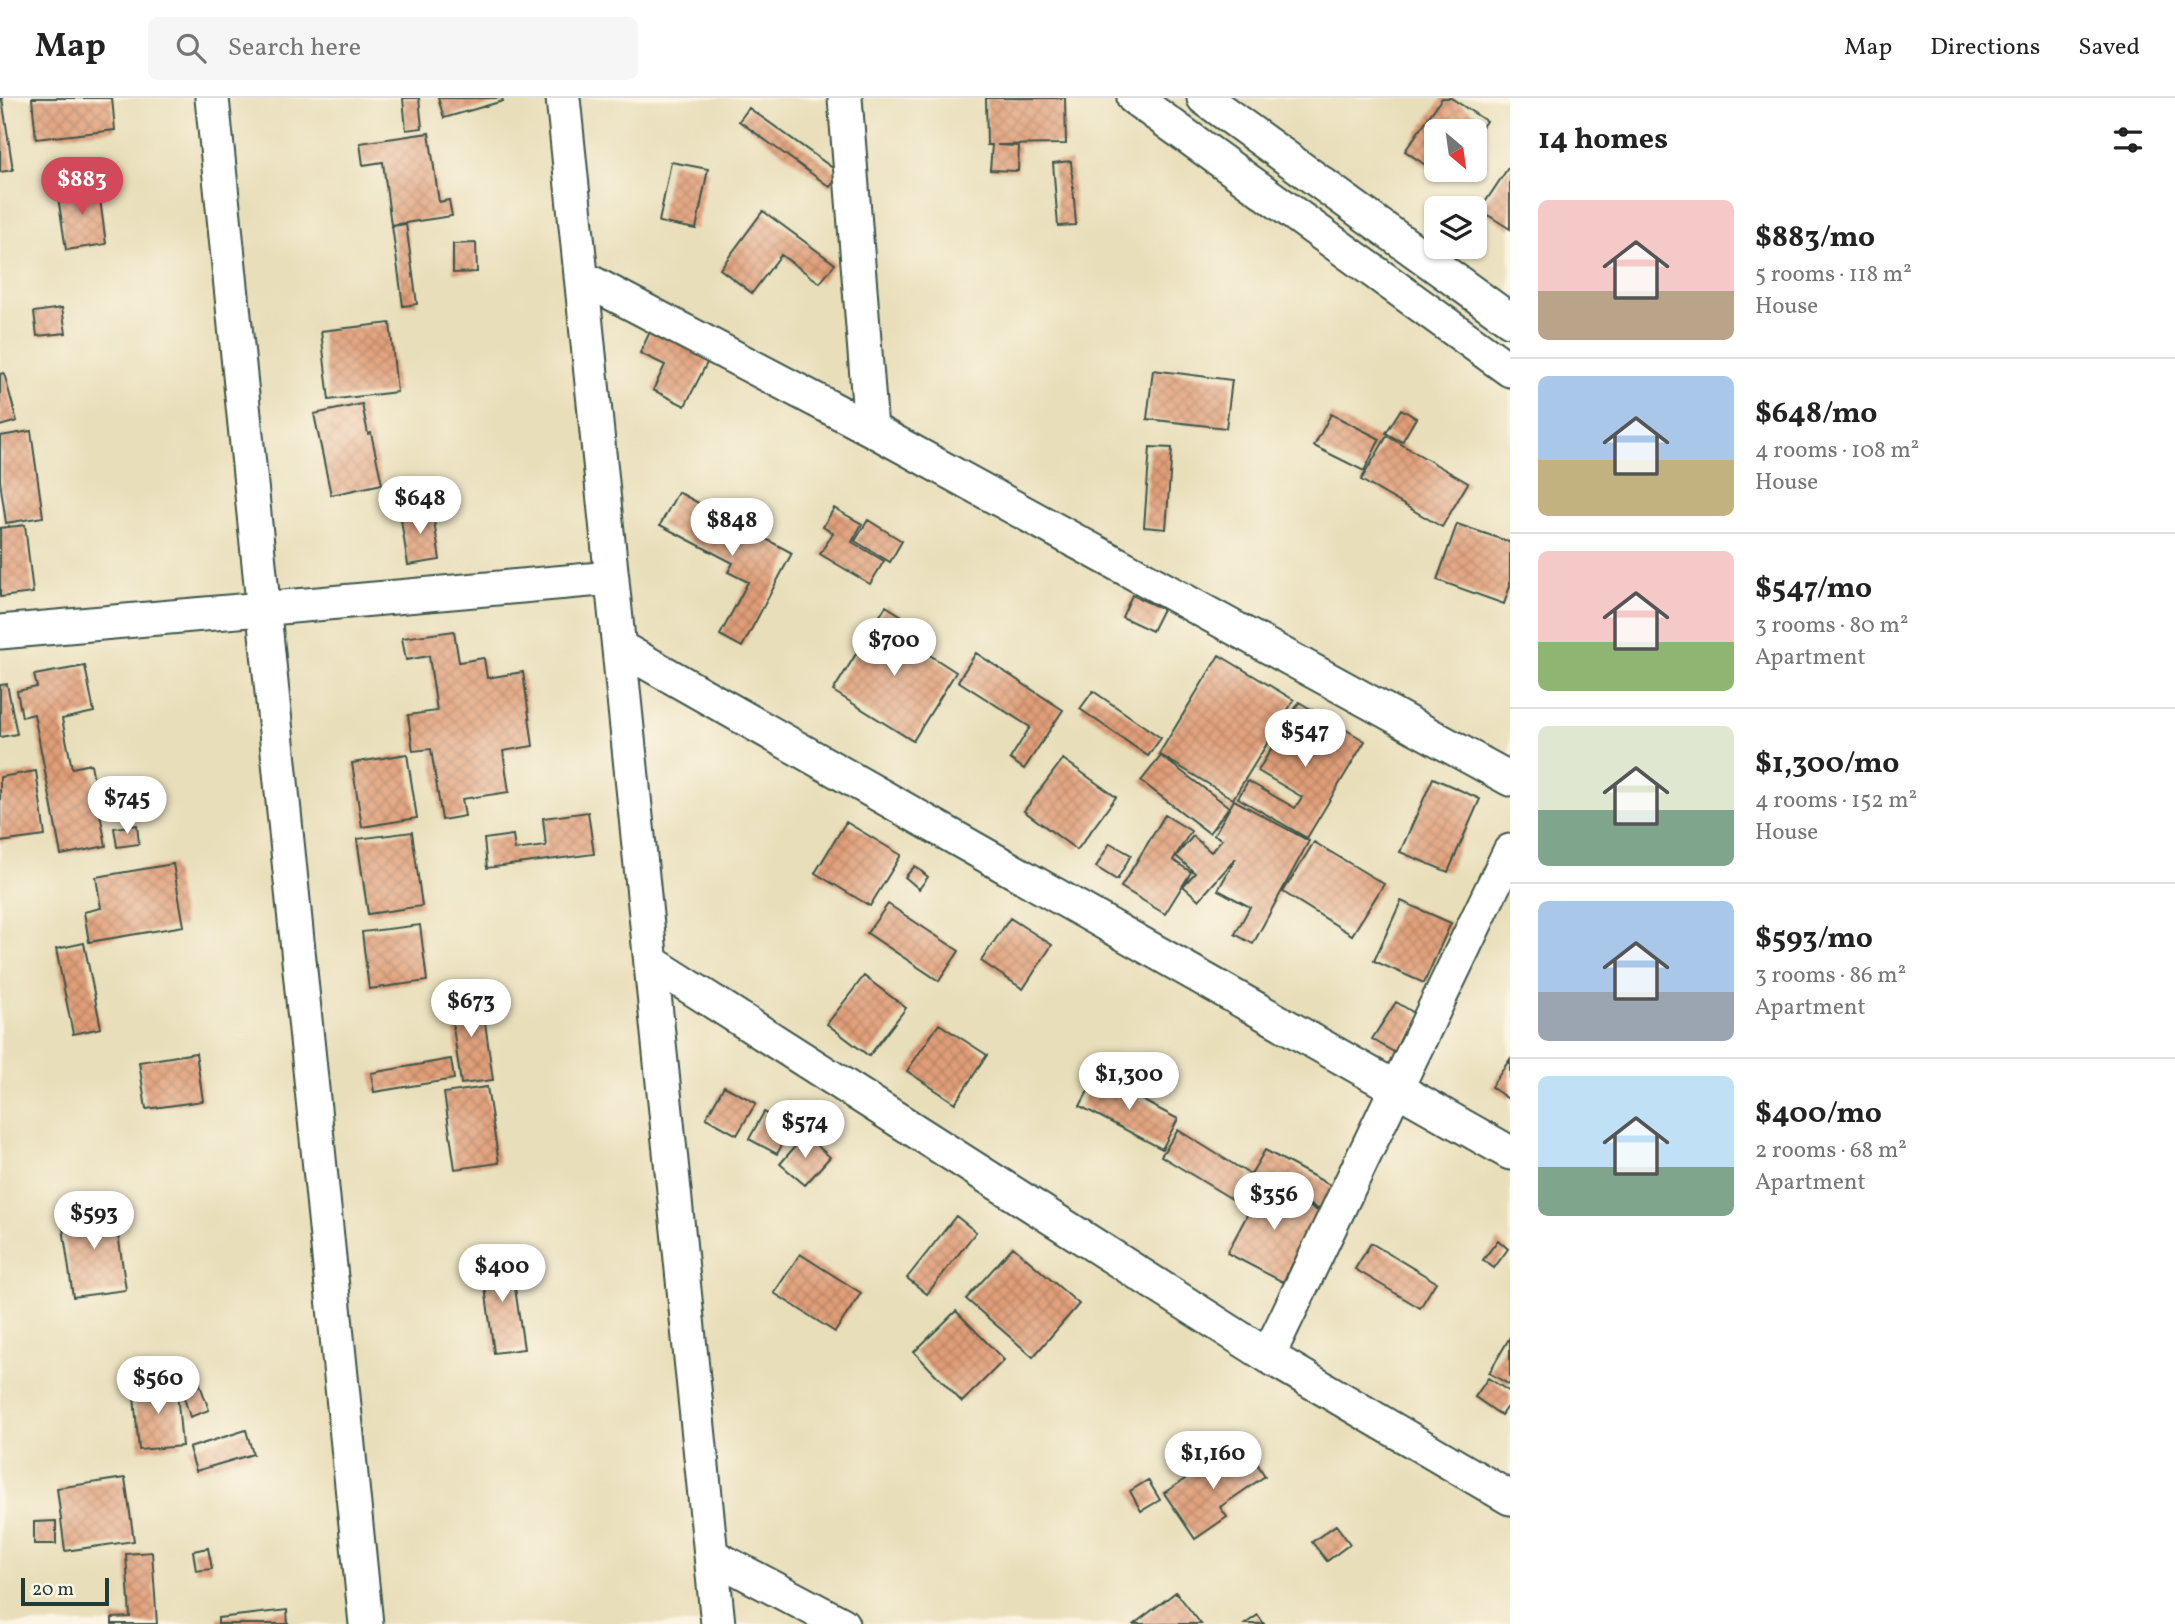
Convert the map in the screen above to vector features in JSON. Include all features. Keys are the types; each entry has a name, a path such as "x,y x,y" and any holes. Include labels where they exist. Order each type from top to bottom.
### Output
{"street":[{"path":"212,98 366,1624"},
{"path":"563,98 718,1624"},
{"path":"845,98 871,429"},
{"path":"1134,98 1510,370"},
{"path":"1205,98 1510,320"},
{"path":"581,277 871,429 1510,779"},
{"path":"0,632 612,578"},
{"path":"619,647 1510,1153"},
{"path":"1268,1356 1510,851"},
{"path":"651,962 1268,1356 1510,1498"},
{"path":"711,1555 842,1624"}],"building":[{"path":"0,98 13,170 0,172"},
{"path":"32,98 112,98 115,130 36,139"},
{"path":"403,98 419,98 422,128 406,130"},
{"path":"438,98 502,98 503,101 444,118"},
{"path":"986,98 1065,98 1066,144 997,145 1019,146 1018,171 990,170 992,145 987,145"},
{"path":"1442,98 1451,98 1483,119 1427,119"},
{"path":"749,108 841,174 830,187 739,121"},
{"path":"1424,124 1424,164 1405,151"},
{"path":"429,133 439,202 449,200 452,216 391,225 383,162 363,165 360,143"},
{"path":"1071,161 1076,225 1058,226 1053,163"},
{"path":"671,162 708,169 696,229 659,222"},
{"path":"1508,168 1510,169 1510,229 1487,214 1487,200"},
{"path":"98,184 106,244 66,250 57,190"},
{"path":"763,211 835,264 820,283 781,255 752,293 720,269"},
{"path":"406,224 417,304 403,306 392,226"},
{"path":"476,243 477,272 453,273 453,244"},
{"path":"62,308 66,333 37,336 34,312"},
{"path":"390,323 397,392 329,400 321,331"},
{"path":"653,325 712,353 685,406 653,390 665,365 640,353"},
{"path":"1153,370 1232,380 1226,428 1147,419"},
{"path":"4,373 17,421 0,426 0,374"},
{"path":"362,404 382,484 331,495 314,414"},
{"path":"1401,409 1416,418 1402,442 1386,433"},
{"path":"1331,414 1380,439 1364,471 1314,446"},
{"path":"31,431 43,517 6,523 0,481 0,436"},
{"path":"1387,436 1468,483 1442,527 1361,480"},
{"path":"1150,447 1172,448 1166,529 1144,527"},
{"path":"678,492 792,553 742,647 720,635 748,582 728,572 733,563 660,525"},
{"path":"432,508 440,560 408,565 400,513"},
{"path":"834,508 862,524 852,542 884,561 870,584 820,554 833,533 823,527"},
{"path":"868,520 902,541 890,562 855,541"},
{"path":"1457,524 1510,542 1510,586 1504,604 1437,580"},
{"path":"25,525 33,593 0,597 0,528"},
{"path":"1132,595 1163,609 1152,631 1122,617"},
{"path":"886,606 910,621 900,636 956,672 913,741 833,691"},
{"path":"454,631 459,662 484,658 487,678 523,672 533,746 503,751 509,792 462,799 465,816 442,820 431,749 413,751 408,715 437,711 429,656 406,660 402,638"},
{"path":"976,653 1063,710 1024,769 1010,759 1030,727 958,681"},
{"path":"1219,655 1294,700 1233,799 1159,754"},
{"path":"85,666 94,712 62,719 72,768 91,764 106,846 61,855 34,714 22,717 17,691 37,687 34,675"},
{"path":"7,684 17,734 0,737 0,685"},
{"path":"1093,691 1161,738 1148,756 1080,709"},
{"path":"1299,702 1365,741 1307,838 1238,798 1248,781 1295,808 1302,797 1258,771"},
{"path":"407,754 417,818 362,827 352,763"},
{"path":"1161,756 1229,807 1209,833 1141,781"},
{"path":"1063,759 1116,797 1077,850 1024,811"},
{"path":"36,771 45,836 0,842 0,777"},
{"path":"1433,778 1480,799 1448,872 1400,852"},
{"path":"1234,800 1309,841 1253,944 1235,934 1250,907 1218,890 1236,858 1199,900 1183,886 1195,873 1176,856 1193,836 1211,852 1222,839 1214,835"},
{"path":"588,812 594,854 487,868 484,839 513,835 515,850 546,846 543,818"},
{"path":"1165,815 1191,831 1173,860 1191,872 1165,914 1121,887"},
{"path":"846,822 901,855 870,906 815,873"},
{"path":"137,825 139,844 117,847 114,828"},
{"path":"412,832 422,906 368,914 357,839"},
{"path":"1314,842 1384,884 1352,935 1283,892"},
{"path":"1110,843 1131,855 1117,880 1096,867"},
{"path":"173,864 184,926 89,942 84,912 101,908 96,877"},
{"path":"915,866 928,877 919,889 905,877"},
{"path":"1401,901 1451,923 1424,983 1374,961"},
{"path":"888,904 959,951 939,981 867,933"},
{"path":"1010,918 1052,945 1023,989 981,961"},
{"path":"420,925 427,981 369,989 362,932"},
{"path":"84,943 101,1028 73,1034 56,949"},
{"path":"864,976 906,1008 869,1056 827,1024"},
{"path":"481,994 493,1080 461,1084 449,998"},
{"path":"1396,1002 1421,1017 1397,1054 1372,1039"},
{"path":"939,1024 987,1055 955,1103 907,1071"},
{"path":"196,1053 203,1101 146,1109 139,1062"},
{"path":"451,1059 454,1079 374,1092 371,1073"},
{"path":"1510,1059 1510,1100 1491,1087"},
{"path":"1096,1076 1178,1119 1162,1149 1080,1106"},
{"path":"724,1086 756,1103 737,1135 706,1118"},
{"path":"487,1087 499,1163 455,1169 444,1093"},
{"path":"764,1112 792,1127 777,1154 749,1139"},
{"path":"1178,1130 1251,1175 1235,1201 1161,1156"},
{"path":"805,1135 830,1157 805,1185 780,1164"},
{"path":"1265,1150 1341,1191 1328,1214 1251,1174"},
{"path":"1264,1183 1320,1212 1283,1282 1227,1253"},
{"path":"114,1205 126,1290 73,1297 61,1214"},
{"path":"956,1216 976,1232 927,1294 907,1278"},
{"path":"1498,1240 1508,1249 1494,1268 1483,1260"},
{"path":"1371,1243 1436,1282 1420,1308 1355,1269"},
{"path":"1013,1247 1079,1304 1033,1357 966,1299"},
{"path":"510,1254 524,1349 494,1353 481,1258"},
{"path":"800,1254 861,1293 835,1332 774,1293"},
{"path":"956,1311 1004,1360 962,1402 914,1352"},
{"path":"1510,1337 1510,1385 1489,1373"},
{"path":"1488,1378 1510,1392 1510,1402 1501,1415 1475,1397"},
{"path":"176,1381 182,1446 139,1450 133,1386"},
{"path":"199,1382 209,1410 190,1417 181,1388"},
{"path":"246,1430 253,1454 196,1471 189,1448"},
{"path":"1247,1448 1265,1476 1220,1507 1227,1517 1195,1539 1164,1493 1224,1453 1229,1461"},
{"path":"125,1478 134,1541 65,1551 57,1488"},
{"path":"1148,1480 1160,1500 1141,1511 1130,1491"},
{"path":"56,1521 56,1544 34,1544 34,1522"},
{"path":"1336,1525 1350,1544 1327,1561 1312,1542"},
{"path":"208,1548 212,1569 196,1571 193,1551"},
{"path":"152,1552 157,1624 112,1624 112,1618 130,1617 126,1554"},
{"path":"1176,1592 1201,1624 1134,1624"},
{"path":"287,1610 288,1624 218,1624 218,1618"},
{"path":"1258,1615 1264,1624 1245,1624"}]}
